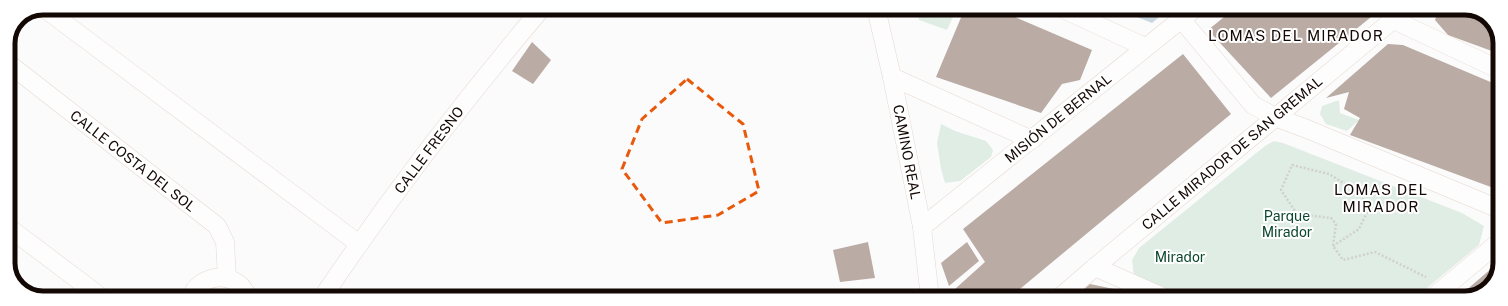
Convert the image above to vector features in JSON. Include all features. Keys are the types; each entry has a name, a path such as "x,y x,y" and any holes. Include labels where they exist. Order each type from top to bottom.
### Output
{"street":[{"path":"53,15 359,244"},
{"name":"CALLE FRESNO","path":"327,291 359,244 489,70 536,15"},
{"name":"CAMINO REAL","path":"878,15 892,77 922,227 929,291"},
{"path":"1076,15 1145,47"},
{"name":"MISIÓN DE BERNAL","path":"922,227 1187,15"},
{"path":"1189,15 1253,105 1275,117 1493,206"},
{"name":"CALLE MIRADOR DE SAN GREMAL","path":"1067,291 1399,15"},
{"path":"1402,15 1493,66"},
{"name":"CALLE COSTA DEL SOL","path":"15,68 217,226 225,242 227,278"},
{"path":"892,77 1032,140"},
{"path":"15,232 93,291"},
{"path":"1440,291 1493,247"},
{"path":"1095,267 1149,291"},
{"path":"193,291 208,278 227,278 240,285 244,291"}],"path":[{"path":"1333,246 1359,229 1369,208 1358,192 1329,174 1292,165 1281,190 1297,214 1331,218 1336,224 1333,246 1343,260 1375,252 1446,286"}],"highlighted area":[{"path":"687,79 743,124 759,191 718,215 662,223 622,169 642,119"}],"green space":[{"path":"918,15 954,15 947,30 919,20"},
{"path":"1339,100 1340,113 1359,120 1347,131 1326,124 1320,114 1322,106"},
{"path":"941,124 955,131 986,141 993,150 991,157 960,181 945,183 937,143"},
{"name":"Parque Mirador","path":"1274,141 1283,143 1462,213 1484,226 1479,245 1423,291 1171,291 1134,276 1132,260 1139,248 1265,146"}],"water":[{"path":"1132,15 1162,15 1152,23"}],"building":[{"path":"962,15 1010,15 1092,50 1080,80 1062,84 1041,113 936,77"},
{"path":"1227,15 1374,15 1271,98 1208,30"},
{"path":"1437,15 1474,16 1484,22 1491,32 1493,51 1448,35 1435,20"},
{"path":"532,42 551,60 533,84 512,71"},
{"path":"1388,44 1403,45 1493,83 1493,188 1350,135 1360,118 1344,109 1349,92 1326,98"},
{"path":"1183,54 1231,114 1017,291 953,291 985,262 963,229"},
{"path":"868,242 875,278 840,282 833,250"},
{"path":"967,242 979,261 949,286 941,263"},
{"path":"1492,268 1492,272 1484,284 1474,290 1465,291"},
{"path":"1090,284 1114,289 1113,291 1082,291"}],"district":[{"name":"LOMAS DEL MIRADOR","path":"1296,35"},
{"name":"LOMAS DEL MIRADOR","path":"1381,198"}],"park label":[{"name":"Mirador","path":"1180,257"}]}
